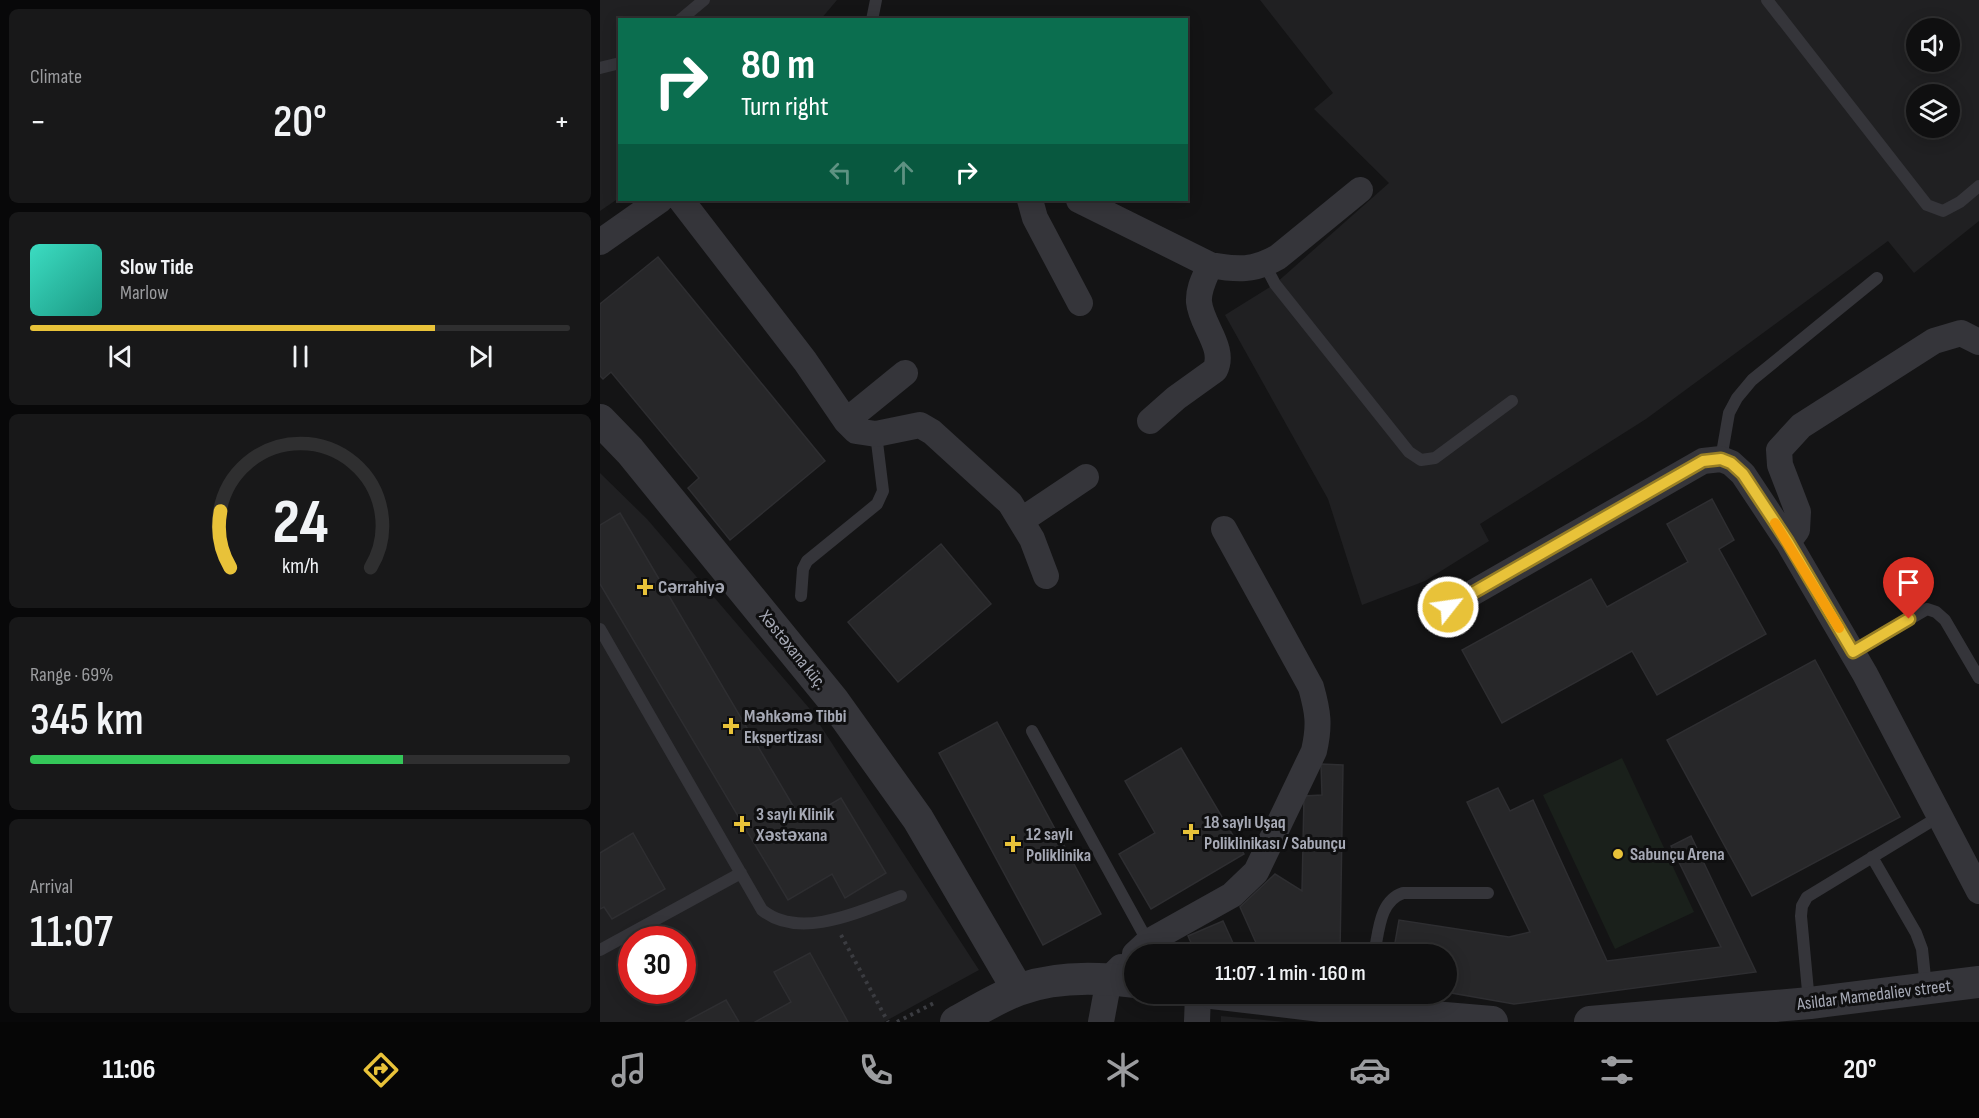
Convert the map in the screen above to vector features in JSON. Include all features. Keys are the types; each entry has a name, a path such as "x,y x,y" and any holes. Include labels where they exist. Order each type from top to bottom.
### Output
{"street":[{"path":"1081,201 1210,265 1229,269 1250,269 1265,265 1292,246 1360,190"},
{"path":"600,242 659,201"},
{"path":"682,201 805,361 846,421 856,431 876,434 920,425 932,432 1010,503 1032,539 1046,576"},
{"path":"1030,201 1035,218 1080,303"},
{"path":"1150,421 1176,398 1215,370 1219,363 1219,353 1202,316 1199,300 1201,286 1210,265"},
{"path":"1788,542 1797,530 1798,512 1780,465 1779,450 1788,439 1801,426 1934,341 1961,333 1979,342"},
{"path":"846,421 905,373"},
{"name":"Xəstəxana küç.","path":"600,420 638,460 833,700 918,819 1018,990"},
{"path":"1448,607 1703,461 1721,459 1731,463 1743,474 1788,542 1853,652 1979,891"},
{"path":"1022,520 1086,477"},
{"path":"1149,944 1232,895 1256,872 1314,751 1319,732 1318,710 1311,687 1224,528"},
{"path":"956,1022 1018,990 1054,980 1121,980 1101,1022"},
{"name":"Asildar Mamedaliev street","path":"1590,1022 1748,1015 1810,1003 1979,982"},
{"path":"1197,1022 1198,1004"},
{"path":"1340,1004 1492,1022"}],"lane":[{"path":"682,18 704,0"},
{"path":"872,18 876,0"},
{"path":"1767,0 1927,205 1943,211 1960,202 1979,186"},
{"path":"600,68 618,64"},
{"path":"1265,265 1275,284 1409,452 1421,460 1435,458 1512,400"},
{"path":"1721,459 1729,413 1737,398 1752,380 1877,278"},
{"path":"801,596 803,569 807,561 877,504 882,491 876,434"},
{"path":"1853,652 1927,609 1936,612 1945,620 1979,678"},
{"path":"600,629 762,910 772,918 786,923 833,921 901,896"},
{"path":"1032,731 1136,944"},
{"path":"1810,1003 1802,906 1807,897 1940,816"},
{"path":"1872,857 1916,933 1922,949 1926,989"},
{"path":"600,950 741,873"},
{"path":"1376,944 1385,907 1392,896 1403,893 1488,892"}],"path":[{"path":"833,921 888,1022"}],"shaded area":[{"path":"600,0 837,0 822,18 618,18 618,199 600,211"},
{"path":"1260,0 1979,0 1979,221 1914,273 1888,241 1646,419 1480,524 1489,541 1425,581 1362,605 1328,499 1225,315 1275,284 1389,183 1314,109 1333,93"},
{"name":"3 saylı Klinik Xəstəxana","path":"600,473 647,519 809,708 979,970 884,1022 600,1022"},
{"name":"Sabunçu Arena","path":"1622,758 1694,912 1615,949 1543,795"},
{"path":"1221,1016 1286,1022 1221,1022"}],"building":[{"path":"658,257 825,461 730,540 688,488 699,478 611,372 603,379 600,376 600,304"},
{"path":"1712,499 1734,540 1719,549 1766,634 1657,695 1632,651 1502,723 1462,650 1591,579 1607,607 1688,562 1667,524"},
{"path":"620,513 802,821 841,798 886,873 845,898 832,874 788,900 600,584 600,525"},
{"path":"941,544 991,604 898,682 848,622"},
{"path":"1815,660 1900,817 1752,896 1667,740"},
{"path":"997,722 1101,914 1043,945 939,753"},
{"path":"1181,748 1244,854 1151,909 1119,854 1155,833 1125,781"},
{"path":"1321,764 1343,765 1340,944 1257,944 1240,907 1275,874 1302,891 1304,796 1322,795"},
{"path":"1498,788 1510,811 1533,800 1607,961 1721,947 1671,846 1691,836 1756,972 1514,1004 1457,994 1457,944 1395,944 1399,920 1509,937 1530,932 1467,802"},
{"path":"633,833 665,889 612,919 604,907 600,909 600,853"},
{"path":"1223,921 1233,944 1192,944 1188,936"},
{"path":"810,953 848,1022 755,1022 791,1002 774,972"},
{"path":"726,1000 739,1022 685,1022"}],"slow traffic":[{"path":"1775,523 1839,628"}],"place":[{"name":"Cərrahiyə","path":"645,587"},
{"name":"Məhkəmə Tibbi Ekspertizası","path":"731,726"},
{"name":"3 saylı Klinik Xəstəxana","path":"742,824"},
{"name":"18 saylı Uşaq Poliklinikası / Sabunçu","path":"1191,832"},
{"name":"12 saylı Poliklinika","path":"1013,844"},
{"name":"Sabunçu Arena","path":"1618,854"}],"route":[{"path":"1448,607 1703,461 1721,459 1731,463 1743,474 1788,542 1853,652 1909,619"}]}
